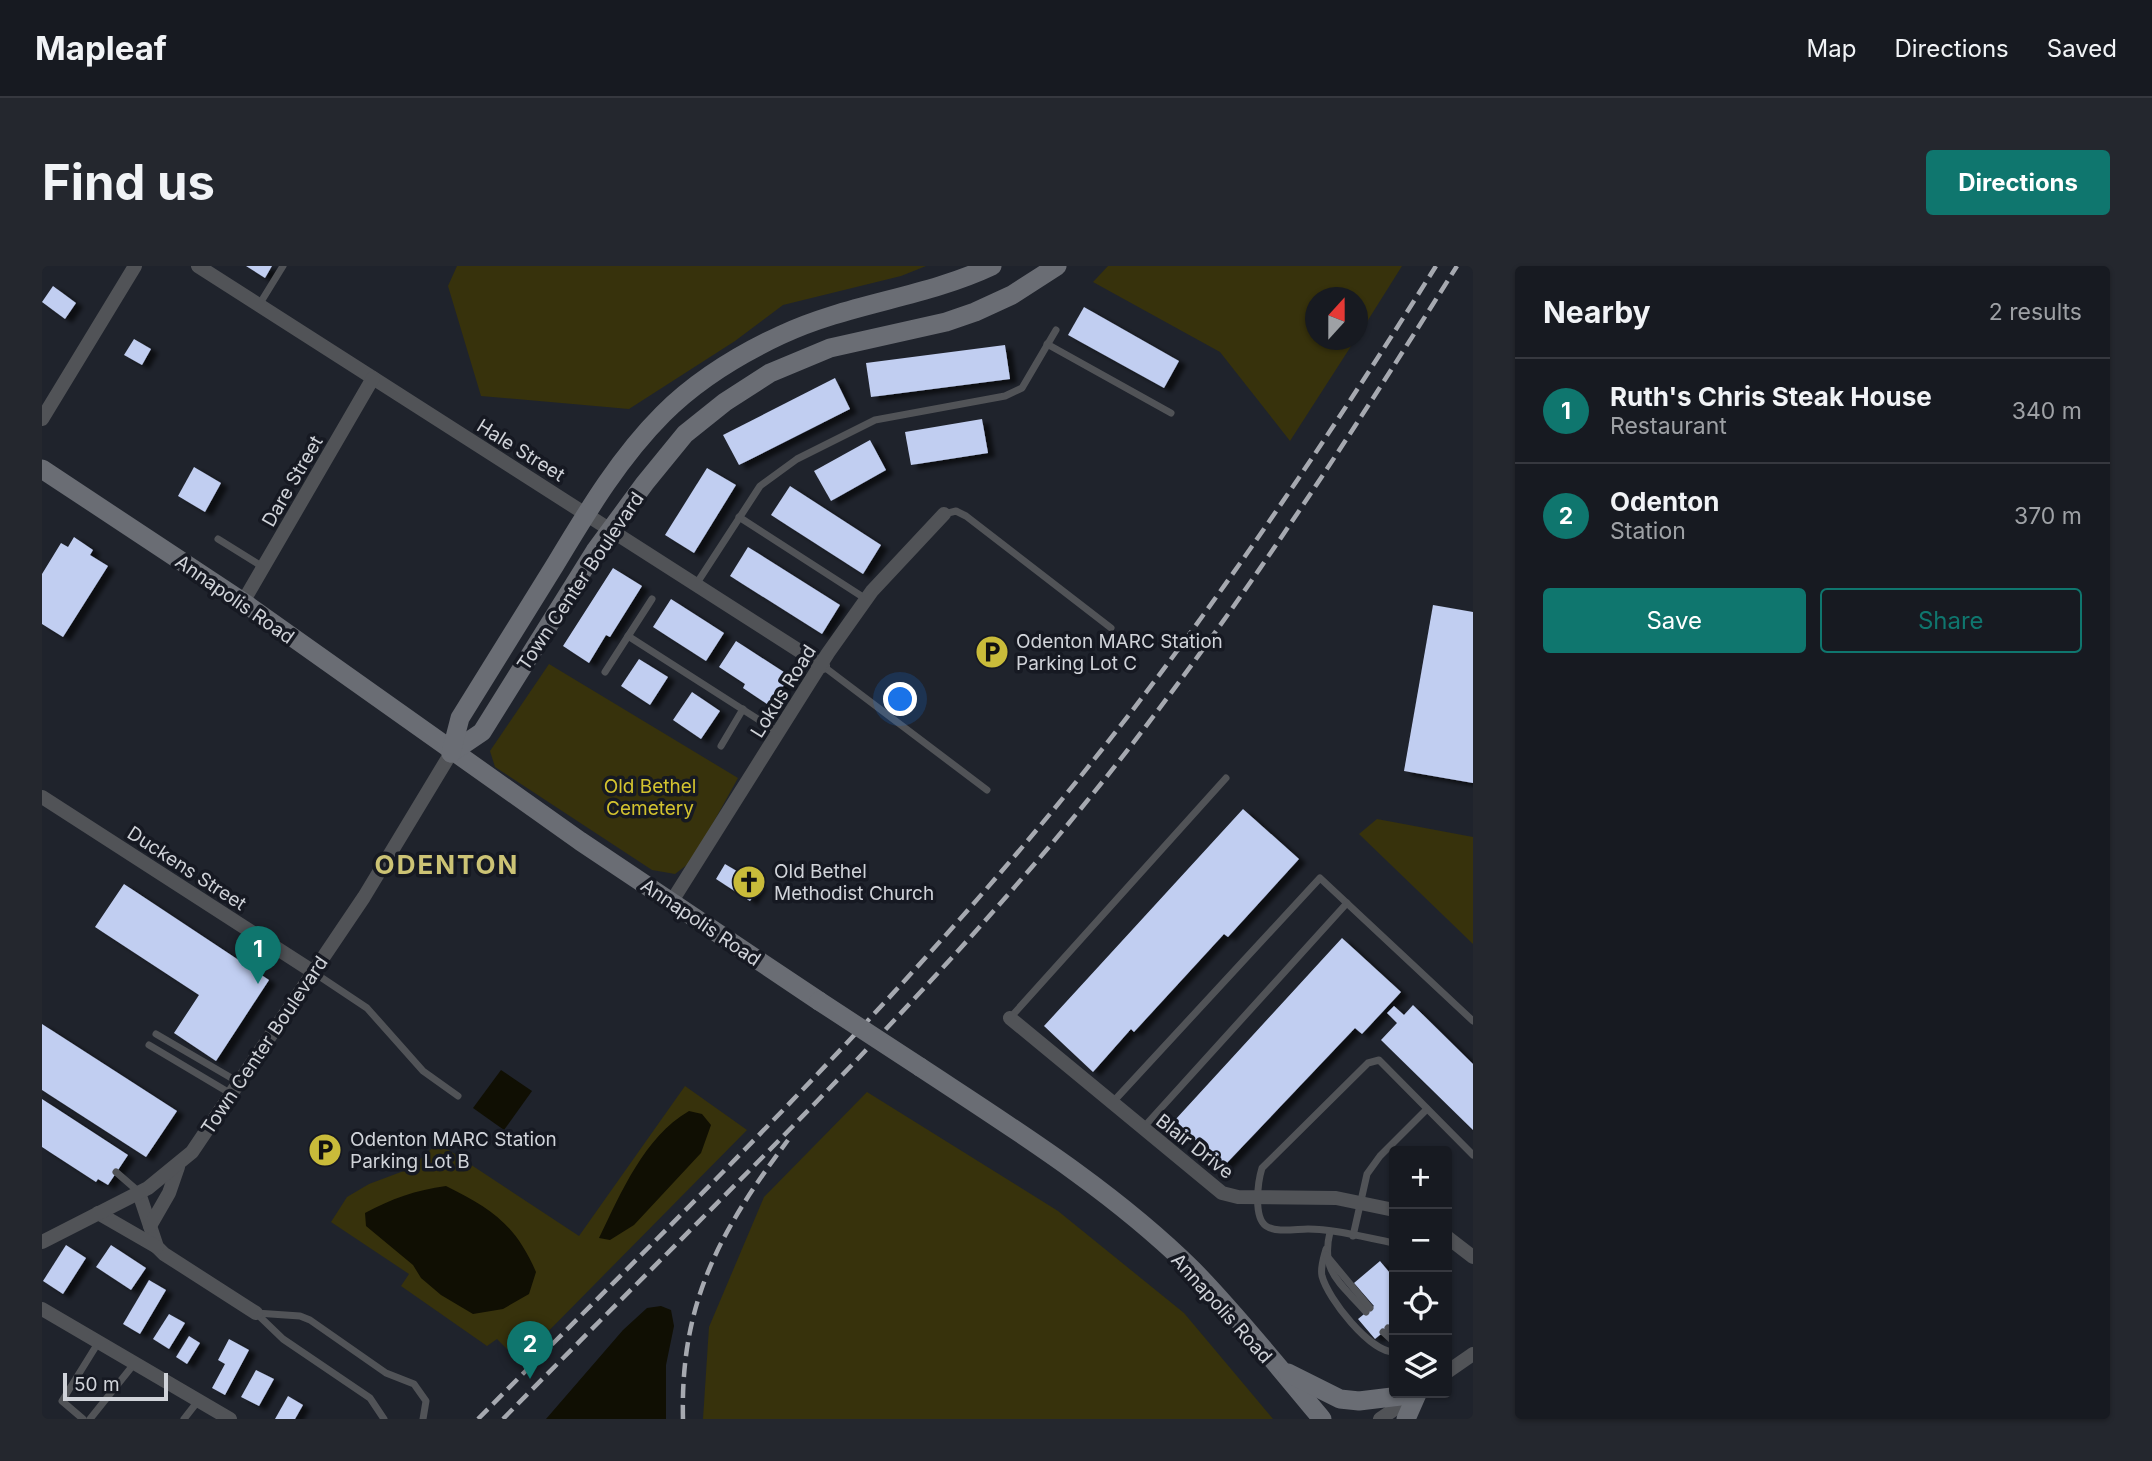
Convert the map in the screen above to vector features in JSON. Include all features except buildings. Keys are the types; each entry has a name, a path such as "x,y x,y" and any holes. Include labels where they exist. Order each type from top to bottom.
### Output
{"main road":[{"name":"Town Center Boulevard","path":"452,753 460,718 586,514 620,464 663,414 696,386 742,354 808,322 930,291 992,266"},
{"name":"Town Center Boulevard","path":"452,753 482,732 610,530 685,434 725,402 770,373 830,348 946,322 975,312 1012,295 1057,266"},
{"name":"Annapolis Road","path":"42,469 243,602 452,753 1054,1156 1157,1238 1193,1271 1322,1419"},
{"path":"1276,1367 1340,1399 1359,1401 1389,1397"},
{"path":"1406,1419 1415,1398"}],"street":[{"path":"42,419 135,266"},
{"name":"Hale Street","path":"198,266 694,586 823,666"},
{"name":"Dare Street","path":"243,602 373,378"},
{"name":"Lokus Road","path":"672,901 823,666 828,653 866,599 944,514"},
{"name":"Town Center Boulevard","path":"42,1242 139,1193 179,1166 237,1090 312,971 364,897 452,753"},
{"name":"Duckens Street","path":"42,797 312,971"},
{"name":"Blair Drive","path":"1010,1018 1213,1188 1230,1196 1360,1201 1390,1209"},
{"path":"150,1226 169,1193 179,1166"},
{"path":"139,1193 158,1247"},
{"path":"98,1213 158,1247 176,1264 256,1313"},
{"path":"1452,1241 1473,1257"},
{"path":"42,1309 230,1419"},
{"path":"1452,1369 1473,1354"},
{"path":"1380,1419 1410,1398"}],"lane":[{"path":"259,305 283,266"},
{"path":"694,586 760,486 797,459 875,420 1006,396 1021,388 1056,330"},
{"path":"1047,344 1171,412"},
{"path":"944,514 956,511 965,516 1111,628"},
{"path":"739,517 866,599"},
{"path":"218,540 263,568"},
{"path":"605,672 652,599"},
{"path":"628,636 779,732"},
{"path":"823,666 987,790"},
{"path":"721,746 743,709"},
{"path":"1010,1018 1226,778"},
{"path":"1111,1103 1320,878 1473,1021"},
{"path":"1142,1129 1347,903"},
{"path":"312,971 367,1008 423,1071 458,1097"},
{"path":"156,1034 237,1090"},
{"path":"149,1045 237,1090"},
{"path":"1389,1242 1330,1232 1269,1227 1261,1219 1259,1197 1262,1168 1368,1063 1379,1060 1473,1155"},
{"path":"1353,1236 1360,1201 1373,1164 1427,1109"},
{"path":"116,1172 139,1193"},
{"path":"1330,1232 1321,1270 1331,1294 1374,1347 1389,1351"},
{"path":"1326,1251 1332,1272 1368,1310"},
{"path":"256,1313 283,1339 369,1398 384,1419"},
{"path":"256,1313 300,1316 310,1320 386,1373 414,1384 426,1401 423,1419"},
{"path":"83,1419 62,1401 98,1343"},
{"path":"90,1419 134,1364"},
{"path":"184,1419 198,1401"}],"green space":[{"path":"457,266 926,266 901,276 783,305 735,341 629,409 481,396 448,286"},
{"path":"1108,266 1402,266 1368,320 1368,287 1305,287 1305,350 1349,350 1290,441 1220,352 1093,282"},
{"name":"Old Bethel Cemetery","path":"549,664 738,778 692,861 675,874 652,870 495,767 490,751"},
{"path":"1377,819 1473,837 1473,944 1359,834"},
{"path":"685,1086 747,1130 519,1361 497,1339 487,1346 401,1286 409,1274 331,1222 347,1197 369,1184 409,1169 438,1143 579,1236"},
{"path":"867,1092 1058,1211 1184,1313 1273,1419 703,1419 709,1327 764,1197"}],"shaded area":[{"path":"501,1070 532,1091 504,1130 473,1108"},
{"path":"689,1111 702,1114 711,1125 701,1153 634,1225 610,1240 599,1238 635,1167 659,1135"},
{"path":"446,1186 489,1211 520,1242 536,1272 529,1294 503,1309 473,1314 441,1295 421,1278 413,1265 366,1226 365,1213 375,1208 394,1199"},
{"path":"661,1306 671,1310 674,1326 666,1365 666,1419 546,1419 623,1330 647,1308"}],"railway":[{"path":"478,1419 845,1044 917,967 1054,809 1157,678 1254,544 1436,266"},
{"path":"503,1419 863,1053 934,978 1069,823 1174,689 1224,620 1366,409 1457,266"},
{"path":"683,1419 684,1377 689,1339 697,1303 709,1270 742,1206 788,1140"}],"place":[{"name":"Odenton MARC Station Parking Lot C","path":"992,652"},
{"name":"Old Bethel Methodist Church","path":"749,882"},
{"name":"Ruth's Chris Steak House","path":"258,984"},
{"name":"Odenton MARC Station Parking Lot B","path":"325,1150"},
{"name":"Odenton","path":"530,1379"}],"district":[{"name":"ODENTON","path":"447,865"}]}
